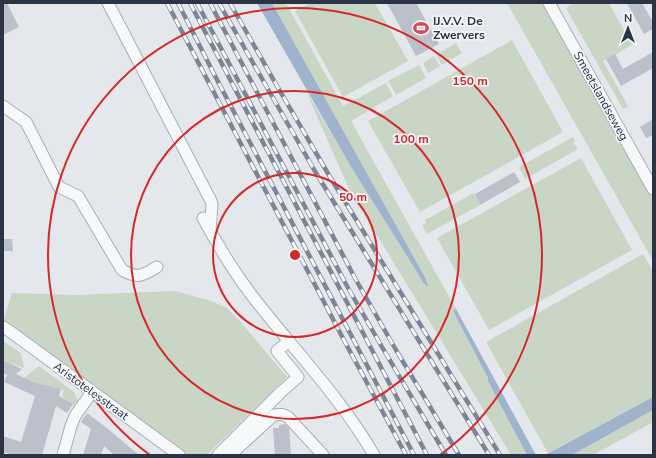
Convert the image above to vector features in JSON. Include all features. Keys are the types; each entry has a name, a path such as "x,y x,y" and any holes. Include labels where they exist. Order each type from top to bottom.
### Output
{"street":[{"path":"108,3 211,201 210,232"},
{"name":"Smeetslandseweg","path":"550,3 653,188"},
{"path":"3,106 26,122 59,187 78,196 122,270 138,276 144,275 157,267"},
{"path":"203,218 210,232 240,279 289,342 344,408 374,455"},
{"name":"Aristotelesstraat","path":"3,327 179,455"},
{"path":"218,455 298,377 277,351 289,342"},
{"path":"63,455 75,416 92,392"},
{"path":"230,455 274,415 280,414 288,417 323,455"}],"green space":[{"path":"272,3 286,3 343,106 386,83 393,96 351,121 456,309 453,311 488,378 488,381 528,455 511,455 350,191 306,91 422,281 428,286 426,279"},
{"path":"310,3 375,3 408,61 343,97 295,11"},
{"path":"507,3 544,3 653,196 653,261"},
{"path":"574,3 609,3 632,45 603,61 628,106 623,109 567,10 567,7"},
{"path":"512,40 563,132 420,212 368,121"},
{"path":"456,43 462,53 442,65 436,55"},
{"path":"434,56 440,66 428,73 423,63"},
{"path":"419,65 426,78 396,95 388,81"},
{"path":"573,137 575,141 573,142 578,149 525,179 519,167"},
{"path":"581,158 632,250 489,330 437,238"},
{"path":"474,193 480,205 427,234 422,225 426,223 425,220"},
{"path":"643,254 653,271 653,397 548,453 486,342"},
{"path":"175,291 211,301 227,308 287,377 207,455 187,455 3,321 12,293 75,295"},
{"path":"3,341 21,353 24,368 3,360"},
{"path":"39,366 74,392 78,401 75,406 62,397 64,390 40,384 39,386 23,379"},
{"path":"653,410 653,422 593,455 572,455"}],"water":[{"path":"257,3 272,3 426,279 428,287 422,281 351,167"},
{"path":"456,309 536,455 527,455 453,311"},
{"path":"653,397 653,410 572,455 545,455"}],"building":[{"path":"3,3 7,3 19,27 3,35"},
{"path":"387,3 416,3 439,44 416,56"},
{"path":"627,3 642,3 653,22 653,29 644,34"},
{"path":"653,52 653,68 621,86 606,59 615,54 623,69"},
{"path":"653,119 653,135 646,138 640,127"},
{"path":"514,172 520,182 480,205 475,194"},
{"path":"3,239 12,239 13,251 3,251"},
{"path":"3,360 22,369 16,374 40,385 61,389 59,396 73,404 67,413 56,406 42,455 12,455 3,452 3,436 21,442 35,396 4,382 7,375 3,373"},
{"path":"87,413 139,455 114,455 104,446 101,455 83,455 91,429 81,422"},
{"path":"285,424 289,428 291,455 275,455 273,428 279,428 279,425"}],"railway":[{"path":"167,3 406,455"},
{"path":"178,3 414,455"},
{"path":"190,3 427,455"},
{"path":"197,3 347,286 446,455"},
{"path":"210,3 356,280 459,455"},
{"path":"219,3 316,173 489,455"},
{"path":"230,3 330,177 500,455"}],"place":[{"name":"IJ.V.V. De Zwervers","path":"421,28"}]}
